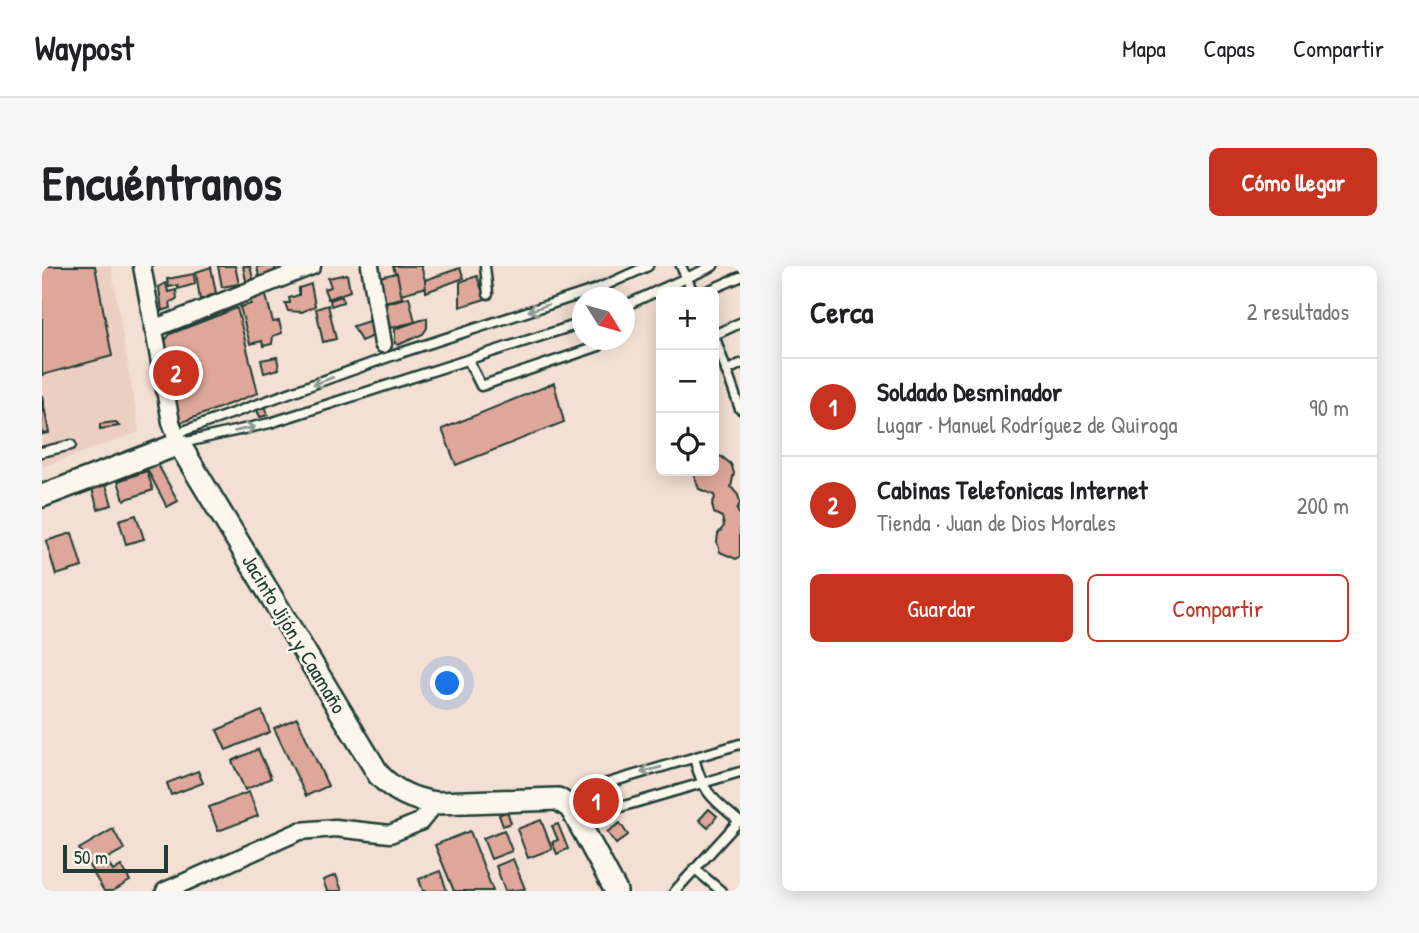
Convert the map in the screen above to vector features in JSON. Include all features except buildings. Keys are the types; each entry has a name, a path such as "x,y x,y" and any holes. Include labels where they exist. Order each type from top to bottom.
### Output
{"street":[{"path":"42,496 177,439 171,422 142,266"},
{"path":"153,329 312,266"},
{"path":"370,266 383,344"},
{"name":"Jacinto Jijón y Caamaño","path":"177,439 379,775 405,794 421,801 436,803 550,798 558,799 571,808"},
{"path":"165,891 300,831 335,828 390,834 420,822 436,803"},
{"path":"571,808 616,891"}],"lane":[{"path":"485,266 488,294"},
{"path":"177,439 397,354 597,289 648,266"},
{"path":"681,266 691,287"},
{"path":"635,301 713,266"},
{"path":"717,287 740,277"},
{"path":"719,333 740,323"},
{"path":"177,439 270,423 572,327"},
{"path":"468,360 481,386 587,350"},
{"path":"719,350 740,409"},
{"path":"726,371 740,364"},
{"path":"42,452 71,445"},
{"path":"571,808 601,785 740,744"},
{"path":"675,891 739,821 713,799 701,784 694,758"},
{"name":"Jacinto Jijón y Caamaño","path":"571,808 600,813 740,772"},
{"path":"695,869 720,891"}],"shaded area":[{"path":"42,266 111,266 139,432 42,467"}],"place":[{"name":"Cabinas Telefonicas Internet","path":"176,373"},
{"name":"Soldado Desminador","path":"596,801"}]}
